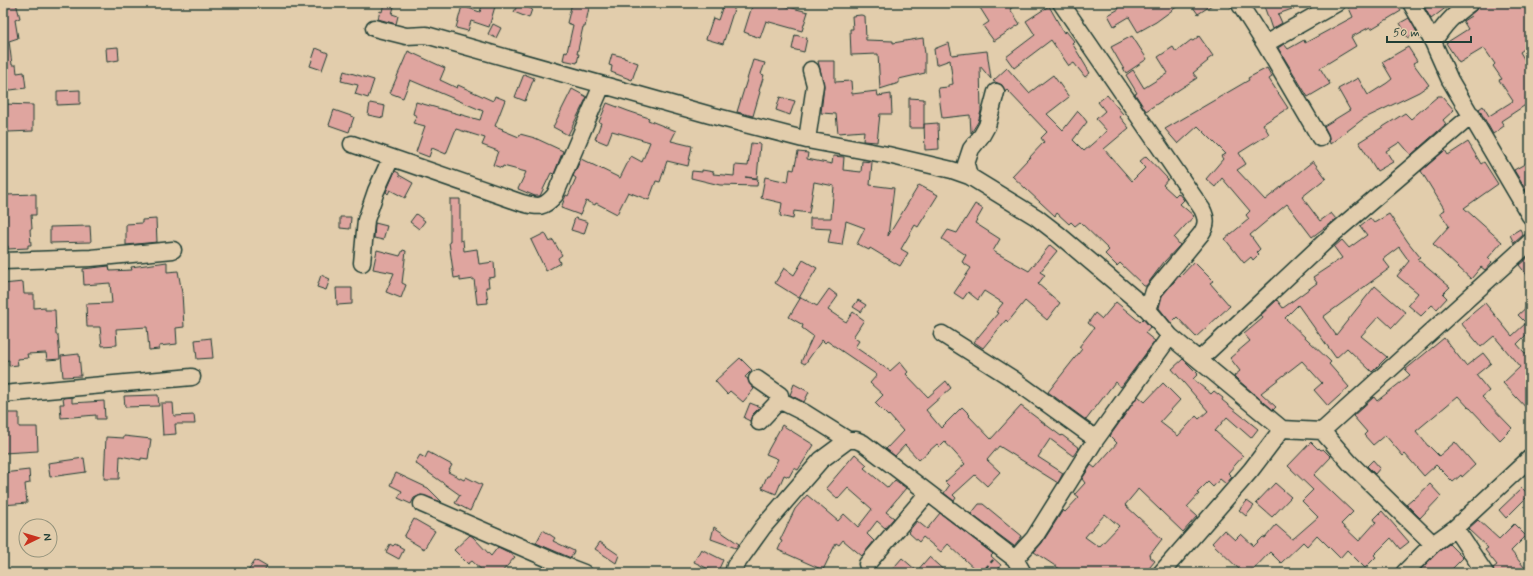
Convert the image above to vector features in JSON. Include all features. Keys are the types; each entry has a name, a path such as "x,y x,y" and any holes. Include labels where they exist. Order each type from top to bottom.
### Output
{"street":[{"path":"1060,3 1202,209 1206,218 1206,226 1201,234 1154,291 1148,310"},
{"path":"1239,3 1265,44 1320,138"},
{"path":"1265,44 1337,3"},
{"path":"1410,3 1433,42 1450,80 1529,212"},
{"path":"1433,42 1444,25 1470,3"},
{"path":"374,28 406,36 426,35 602,85 807,140 888,154 952,170 969,176 1036,216 1148,310 1170,336 1282,429 1322,430 1530,242"},
{"path":"807,140 815,86 811,70"},
{"path":"352,144 522,203 538,207 548,203 555,195 602,85"},
{"path":"969,176 966,164 971,149 987,126 996,92"},
{"path":"1199,360 1333,234 1472,115"},
{"path":"362,263 366,220 376,191 391,158"},
{"path":"3,261 91,258 173,250"},
{"path":"942,334 1013,379 1096,439"},
{"path":"781,402 805,413 848,440 856,440 863,443 1013,561 1034,538 1096,439 1170,336"},
{"path":"3,394 192,377"},
{"path":"757,380 780,395 781,402"},
{"path":"759,422 775,405 781,402"},
{"path":"1161,573 1251,470 1282,429"},
{"path":"1322,430 1350,463 1433,544"},
{"path":"733,573 735,566 773,516 821,460 848,440"},
{"path":"1404,573 1433,544 1455,528 1530,458"},
{"path":"867,564 928,493"},
{"path":"422,504 584,573"},
{"path":"1455,528 1485,573"}],"path":[{"path":"981,573 1013,561"}],"building":[{"path":"16,3 20,18 15,20 18,38 9,41 12,65 16,65 17,73 24,72 26,88 3,91 3,5"},
{"path":"384,3 395,3 392,14 398,16 396,24 378,19 380,11 382,12"},
{"path":"483,3 496,3 489,27 471,21 468,31 456,28 462,6 480,12"},
{"path":"572,3 590,3 577,54 579,54 577,63 563,60 565,51 567,52 573,25 567,23"},
{"path":"724,3 736,3 723,44 706,39 713,18 718,20"},
{"path":"753,3 773,3 808,12 802,31 766,21 760,38 744,32"},
{"path":"977,3 1019,3 1010,9 1020,24 994,41 983,26 989,22"},
{"path":"1116,3 1182,3 1156,22 1138,32 1129,17 1114,26 1108,15 1119,9"},
{"path":"1190,3 1215,3 1198,14"},
{"path":"1263,3 1306,4 1278,14 1282,23 1272,29"},
{"path":"1354,3 1396,3 1401,11 1371,29 1370,27 1351,37 1356,46 1320,68 1330,84 1308,97 1278,48 1284,44 1288,49 1304,40 1305,43 1353,17 1348,6"},
{"path":"1433,3 1452,3 1431,19 1425,8"},
{"path":"1481,3 1530,3 1530,45 1520,52 1530,69 1530,102 1501,121 1504,126 1493,134 1479,109 1483,106 1489,116 1513,101 1499,80 1502,79 1493,66 1495,64 1484,48 1459,63 1446,43 1468,29 1463,21 1471,16 1470,15"},
{"path":"518,4 532,9 529,18 514,12"},
{"path":"1049,6 1064,33 1066,31 1074,41 1072,43 1090,73 1085,77 1074,63 1069,66 1051,40 1014,68 1006,57 1035,35 1026,21"},
{"path":"852,16 865,16 866,40 893,41 893,43 923,38 925,73 899,79 899,83 880,89 878,54 851,55 850,29 853,29"},
{"path":"1409,18 1417,32 1408,38 1400,23"},
{"path":"493,24 501,28 496,38 488,34"},
{"path":"795,35 807,38 804,52 792,49"},
{"path":"1132,36 1147,59 1126,73 1111,47"},
{"path":"1199,36 1213,56 1193,73 1197,78 1146,111 1135,94 1137,93 1126,75 1133,70 1144,88 1168,73 1158,57 1173,47 1176,52 1191,40 1193,41"},
{"path":"949,43 952,55 987,51 991,79 980,66 981,111 978,122 971,133 970,115 942,118 938,88 948,87 948,85 953,84 950,60 936,65 934,49"},
{"path":"118,47 119,60 107,62 106,48"},
{"path":"1408,47 1417,61 1413,63 1429,85 1419,92 1363,119 1330,144 1328,134 1324,126 1350,110 1338,89 1358,78 1368,95 1392,79 1382,62"},
{"path":"316,48 328,53 322,70 310,66"},
{"path":"408,51 445,68 440,80 457,88 458,85 493,101 495,96 505,100 495,126 519,137 520,134 535,138 563,151 554,174 551,173 540,196 535,196 518,189 526,172 493,165 498,151 482,145 485,138 456,129 446,154 432,148 429,157 416,152 425,126 413,123 417,116 413,114 416,102 480,120 483,111 410,80 403,98 390,93"},
{"path":"612,54 638,63 632,80 611,72 612,66 609,65"},
{"path":"753,60 765,63 761,74 764,75 753,116 737,112"},
{"path":"818,61 835,61 835,82 851,81 852,94 877,91 878,96 891,94 892,114 880,114 877,142 863,141 864,131 838,133 836,114 821,113 824,86"},
{"path":"1007,68 1029,93 1053,75 1069,97 1047,114 1063,130 1078,111 1081,114 1087,122 1073,140 1084,151 1107,131 1096,119 1105,111 1098,102 1107,95 1123,114 1120,117 1129,128 1104,149 1132,181 1145,168 1139,162 1146,156 1168,179 1163,185 1175,196 1178,193 1184,200 1180,204 1194,216 1174,238 1180,245 1164,262 1146,286 1144,286 1120,263 1117,266 1105,254 1109,250 1080,222 1075,226 1071,222 1069,224 1057,213 1055,216 1012,176 1044,142 1041,138 1047,132 1007,90 1005,92 1002,85 993,81"},
{"path":"1267,68 1272,77 1269,79 1288,108 1263,124 1269,134 1239,153 1246,164 1237,170 1265,200 1313,161 1326,178 1302,197 1320,221 1331,213 1336,219 1312,237 1287,204 1250,235 1260,249 1257,252 1259,254 1253,260 1251,257 1244,263 1225,239 1249,219 1246,215 1250,211 1222,178 1215,187 1206,179 1223,159 1221,156 1226,154 1198,126 1178,144 1165,129"},
{"path":"344,71 374,80 368,98 355,94 358,85 341,81"},
{"path":"524,74 534,78 525,101 515,97"},
{"path":"572,89 587,97 568,135 553,127"},
{"path":"80,90 80,104 57,105 57,91"},
{"path":"1438,96 1442,96 1454,110 1443,120 1446,124 1411,155 1400,142 1386,151 1393,162 1377,171 1359,142 1405,113 1411,119"},
{"path":"780,97 795,101 790,115 776,110"},
{"path":"909,98 924,99 924,128 909,128"},
{"path":"370,103 385,106 383,118 368,115"},
{"path":"607,103 649,118 648,120 676,131 671,141 692,146 688,166 667,161 660,182 656,181 649,200 628,192 617,214 596,203 595,205 586,201 580,215 561,208 566,195 568,196 576,178 573,176 581,159 620,178 631,156 642,162 650,142 612,131 607,144 595,139 601,123 599,122"},
{"path":"3,104 33,105 33,131 3,131"},
{"path":"334,110 354,117 349,132 329,125"},
{"path":"938,123 939,149 925,150 924,124"},
{"path":"1468,142 1481,164 1484,162 1498,184 1464,208 1502,242 1488,258 1492,262 1485,270 1481,267 1471,279 1433,244 1449,226 1440,213 1445,210 1421,171 1445,150 1448,155"},
{"path":"751,143 760,144 757,178 745,177 758,179 757,186 720,185 691,178 692,171 702,172 702,170 714,172 713,174 734,176 735,165 748,166"},
{"path":"798,152 808,153 807,159 832,164 833,156 844,157 843,170 861,172 862,161 872,162 870,185 894,188 888,236 919,185 938,195 918,227 915,225 901,249 908,253 900,266 870,248 869,250 857,244 865,228 846,221 842,245 828,243 831,229 810,228 810,218 831,218 834,186 814,182 809,213 794,211 793,219 780,216 782,203 761,198 765,177 788,182 790,169 794,170"},
{"path":"1530,161 1530,197 1514,170"},
{"path":"395,171 413,183 405,198 390,190 388,194 386,192"},
{"path":"36,194 36,215 31,215 31,245 28,245 28,248 8,249 8,246 4,246 3,221 6,221 6,195"},
{"path":"450,199 460,199 460,241 463,240 464,251 477,249 479,264 494,262 495,277 488,278 489,287 486,287 488,303 477,304 474,279 460,281 460,277 454,278 449,242"},
{"path":"975,204 983,209 975,223 1000,239 993,251 1029,271 1050,245 1057,251 1040,272 1045,275 1038,284 1060,303 1047,320 1025,301 1008,322 1006,320 983,348 974,342 998,313 996,312 1003,303 984,291 978,300 968,292 963,299 954,293 971,268 962,262 966,255 942,239 948,230 957,233"},
{"path":"416,214 425,221 419,229 410,222"},
{"path":"1389,214 1420,257 1417,259 1450,287 1443,294 1447,298 1437,309 1432,305 1421,316 1408,305 1418,293 1397,276 1409,261 1399,247 1383,259 1390,268 1323,317 1336,335 1375,286 1406,313 1392,328 1379,316 1361,336 1387,357 1372,372 1347,348 1336,358 1298,305 1285,318 1331,362 1329,364 1349,387 1328,406 1314,390 1322,383 1302,361 1261,393 1276,407 1273,410 1234,376 1240,371 1230,358 1250,341 1244,334 1263,318 1261,315 1277,300 1283,308 1317,283 1313,277 1342,258 1334,247 1342,240 1349,248 1367,235 1360,226 1370,218 1374,223"},
{"path":"340,217 351,217 350,229 340,228"},
{"path":"575,218 588,222 584,234 571,230"},
{"path":"156,219 157,242 126,245 126,224 142,223 142,220"},
{"path":"375,223 387,226 383,240 374,238"},
{"path":"90,226 91,242 50,243 50,227"},
{"path":"1520,229 1523,235 1514,243 1510,235"},
{"path":"545,233 550,242 553,240 562,255 558,258 560,263 546,271 531,240"},
{"path":"377,250 400,256 403,250 406,251 402,283 406,285 401,298 386,292 394,273 373,269"},
{"path":"1530,256 1530,279 1519,265"},
{"path":"803,260 817,268 799,298 775,283 784,268 794,275"},
{"path":"167,262 167,272 178,271 182,293 184,327 176,328 177,344 159,346 159,349 149,350 147,327 116,329 117,345 102,346 100,327 87,327 86,304 112,303 110,283 84,285 83,269 109,266 110,271 132,270 131,267"},
{"path":"1194,262 1213,281 1210,283 1230,306 1196,337 1177,317 1171,323 1159,308 1162,296 1179,276 1180,277"},
{"path":"321,275 330,279 326,290 317,287"},
{"path":"23,282 24,294 34,294 34,308 45,307 45,310 55,310 56,335 58,335 60,359 47,360 46,353 27,354 28,358 17,359 18,365 9,366 9,360 3,361 3,284"},
{"path":"336,288 352,288 352,304 337,305"},
{"path":"829,289 838,296 828,310 846,322 853,312 864,320 853,337 859,341 855,347 890,371 900,362 908,372 906,374 928,397 946,381 951,388 926,410 941,428 962,407 991,439 1021,406 1079,448 1073,456 1050,439 1038,457 1063,473 1058,483 999,446 987,460 1000,472 987,486 975,475 953,495 956,498 954,501 944,493 949,486 945,482 965,464 945,442 940,447 937,444 919,460 905,445 895,456 886,449 903,431 889,415 888,416 875,403 883,395 870,383 877,375 827,341 825,343 822,340 805,364 801,362 813,336 802,328 803,325 789,317 801,297 817,306"},
{"path":"858,300 866,305 861,312 853,307"},
{"path":"1116,302 1140,322 1143,319 1150,327 1145,333 1155,341 1121,387 1115,382 1086,420 1048,392 1082,349 1079,347 1094,328 1088,323 1095,313 1102,319"},
{"path":"1485,303 1512,336 1526,323 1518,315 1530,304 1530,331 1517,344 1530,359 1530,412 1503,383 1520,367 1494,336 1481,347 1461,323"},
{"path":"211,338 213,358 197,359 195,340"},
{"path":"1444,338 1466,366 1483,353 1491,363 1476,375 1489,391 1482,397 1512,428 1500,440 1458,396 1416,431 1428,446 1439,456 1455,442 1475,465 1462,477 1461,475 1453,482 1436,465 1424,476 1405,454 1403,456 1385,435 1373,445 1364,435 1367,432 1353,416 1374,397 1377,401 1410,375 1405,370"},
{"path":"79,354 81,376 63,377 61,356"},
{"path":"740,358 752,370 745,377 754,389 743,402 730,391 727,394 715,381"},
{"path":"1183,359 1198,374 1193,379 1211,394 1214,391 1223,398 1222,400 1258,429 1251,438 1227,417 1215,431 1243,456 1228,473 1232,477 1226,484 1220,479 1213,487 1208,482 1197,493 1199,494 1187,507 1197,516 1183,532 1138,489 1125,505 1162,539 1149,556 1155,561 1145,573 1066,573 1034,552 1042,543 1063,510 1065,512 1079,497 1075,494 1085,483 1082,479 1091,465 1095,468 1117,443 1110,436 1138,396 1145,402 1163,383 1180,400 1160,422 1178,436 1196,416 1199,419 1208,411 1172,369","holes":["1105,514 1119,526 1099,547 1085,537"]},
{"path":"794,384 809,392 804,402 790,395"},
{"path":"158,395 159,406 125,407 124,396"},
{"path":"72,397 72,403 104,401 105,419 96,419 96,415 61,418 60,404 64,404 63,398"},
{"path":"161,403 173,403 174,416 194,415 195,424 175,424 176,434 163,435"},
{"path":"750,403 760,407 752,415 750,421 744,418"},
{"path":"3,413 19,413 19,427 37,427 38,451 3,453"},
{"path":"782,425 814,445 798,470 794,468 789,477 784,475 776,494 762,488 767,476 769,476 778,459 766,454"},
{"path":"124,436 151,439 148,459 141,458 141,460 120,456 119,479 104,479 106,437 124,438"},
{"path":"1311,442 1318,449 1323,449 1331,457 1314,475 1353,512 1341,524 1359,541 1376,522 1374,519 1382,511 1409,542 1400,549 1391,538 1374,555 1376,557 1365,568 1347,550 1340,558 1317,535 1307,546 1303,542 1281,563 1270,552 1250,573 1243,573 1212,543 1224,530 1235,540 1241,534 1254,546 1263,537 1265,538 1276,525 1292,539 1318,517 1302,501 1313,490 1288,466"},
{"path":"428,452 452,465 448,472 464,480 466,477 482,485 470,511 455,503 460,495 415,463 420,455 425,458"},
{"path":"855,454 867,465 864,468 888,488 895,480 906,488 886,512 894,518 885,528 877,521 867,534 874,541 862,556 843,540 839,545 836,543 823,570 778,550 782,541 780,540 795,509 807,495 838,521 844,514 858,527 872,509 848,488 838,499 826,488"},
{"path":"84,458 86,472 50,477 48,463"},
{"path":"1373,460 1380,468 1375,474 1367,466"},
{"path":"29,470 30,483 25,484 27,503 3,505 3,473"},
{"path":"396,473 428,488 442,502 421,495 414,498 411,504 398,498 402,491 390,485"},
{"path":"1275,483 1291,497 1272,517 1256,503"},
{"path":"1430,484 1441,496 1420,518 1406,504 1412,499 1413,500"},
{"path":"1522,488 1529,495 1506,518 1499,510"},
{"path":"1247,501 1254,506 1246,516 1239,510"},
{"path":"979,504 983,504 1022,536 1014,546 971,514"},
{"path":"940,513 993,554 991,556 1001,565 999,568 1004,573 979,573 948,544 941,552 923,537 919,542 908,532 917,521 927,529"},
{"path":"414,519 435,531 424,549 404,537"},
{"path":"1478,520 1499,539 1514,524 1526,536 1511,551 1529,573 1494,573 1493,568 1497,565 1485,550 1488,548 1468,529"},
{"path":"714,527 739,544 736,548 711,539"},
{"path":"543,530 555,538 553,541 574,551 571,558 536,543"},
{"path":"470,535 491,556 498,547 515,557 501,573 485,573 472,561 468,564 454,550"},
{"path":"600,542 619,555 616,563 595,549"},
{"path":"390,544 393,546 395,544 404,549 399,559 386,552"},
{"path":"1449,544 1463,558 1448,573 1417,573 1439,551"},
{"path":"701,549 723,560 717,573 694,562"},
{"path":"929,557 947,573 889,573 902,558 917,571"},
{"path":"255,560 267,567 263,573 246,573"}]}
